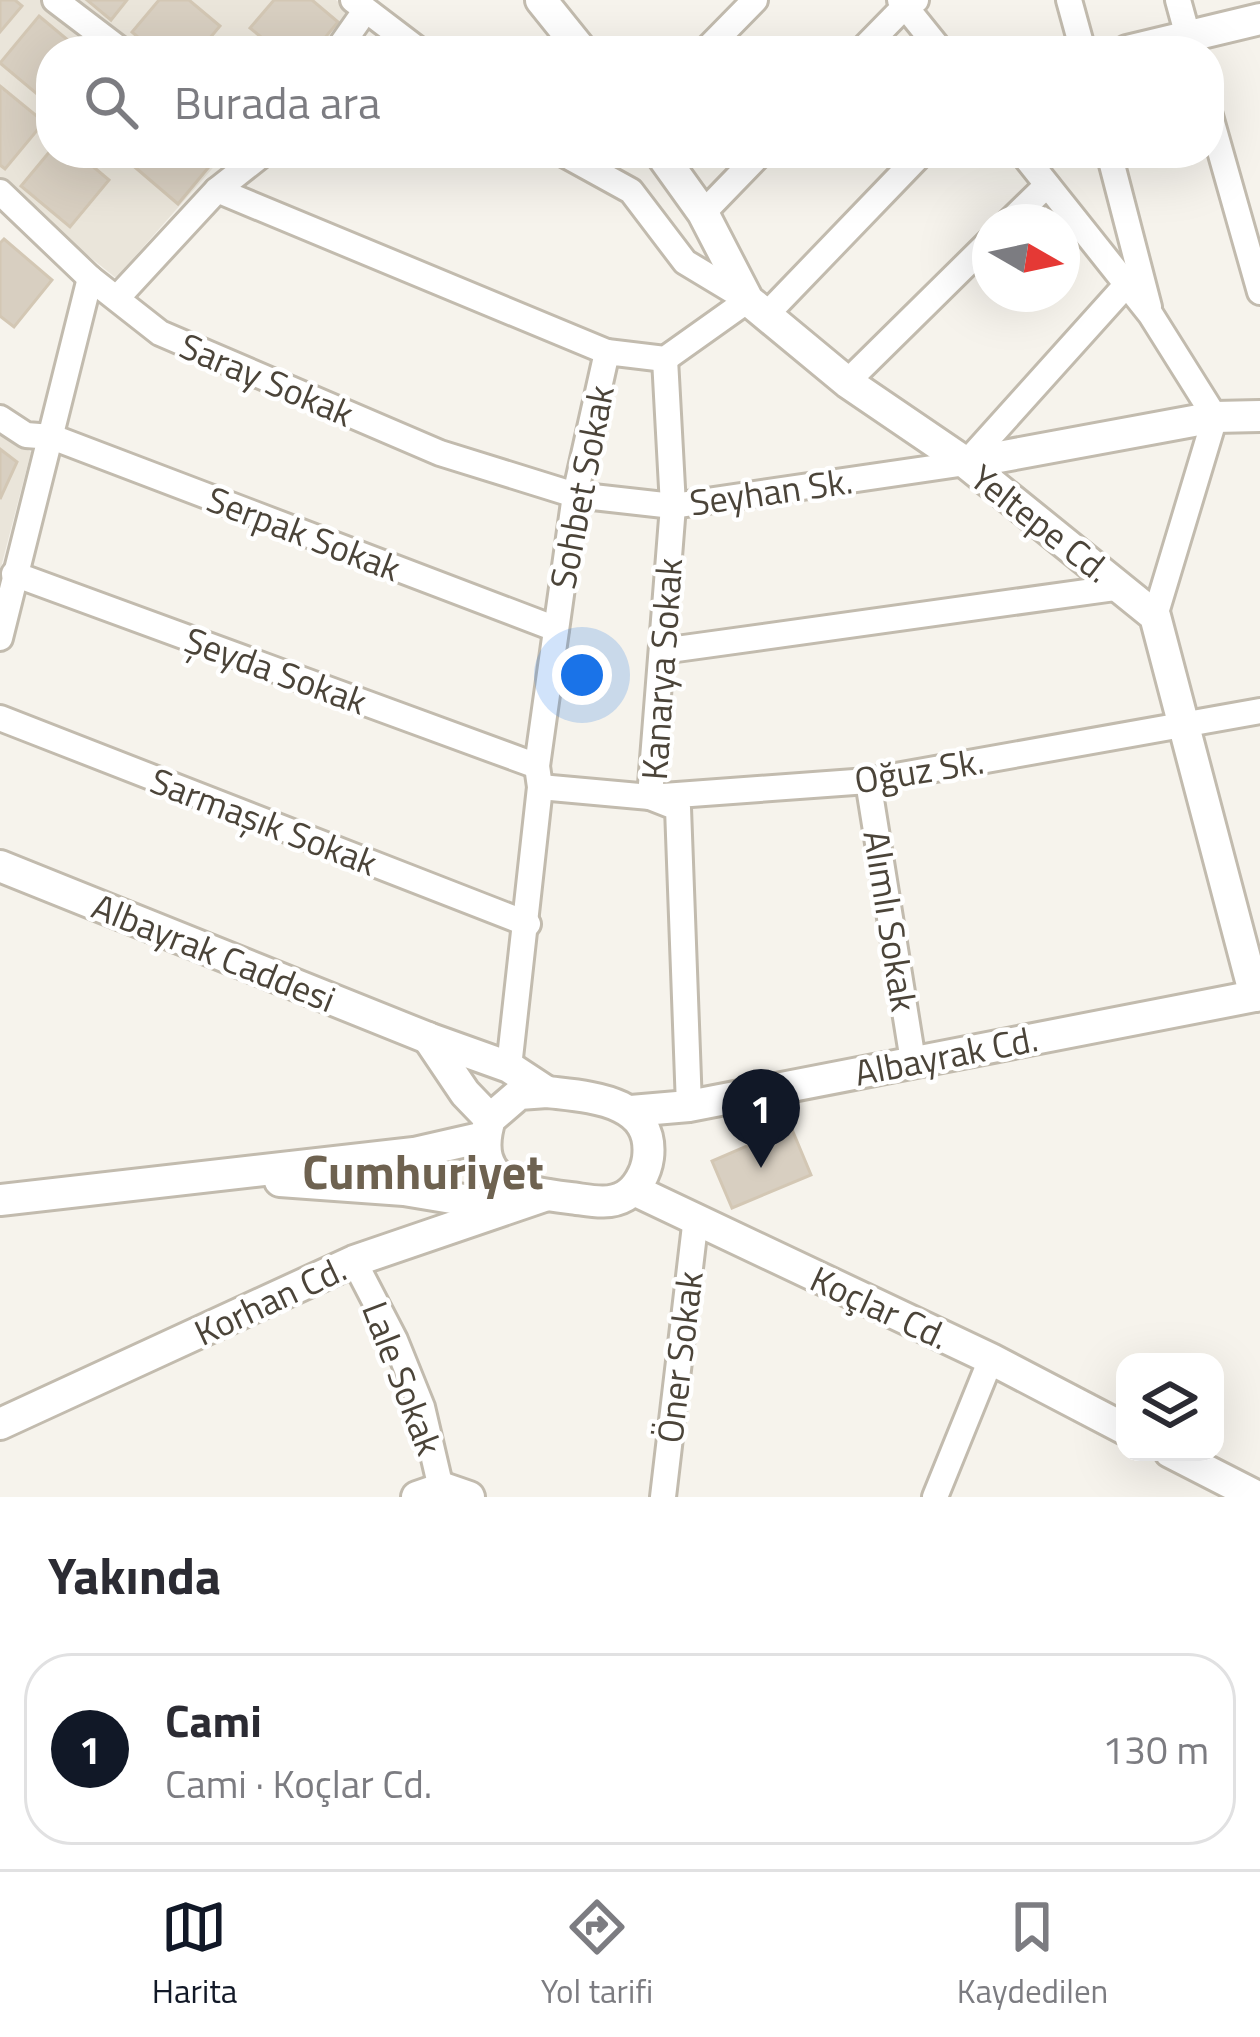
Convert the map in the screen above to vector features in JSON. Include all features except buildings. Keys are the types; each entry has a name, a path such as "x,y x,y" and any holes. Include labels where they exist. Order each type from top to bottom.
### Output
{"street":[{"path":"55,0 102,36"},
{"path":"541,0 570,36"},
{"path":"720,36 755,0"},
{"path":"1069,0 1078,36"},
{"path":"1178,0 1188,36"},
{"path":"875,36 907,2 931,36"},
{"path":"344,36 359,5 400,36"},
{"path":"1212,36 1260,19"},
{"path":"1224,165 1260,292"},
{"path":"118,297 243,168"},
{"path":"589,168 631,191 685,262 758,307"},
{"name":"Yeltepe Cd.","path":"671,168 758,307 847,382 966,463 1155,616"},
{"path":"703,213 746,168"},
{"name":"Sohbet Sokak","path":"509,1067 528,924 538,776 556,629 575,495 607,352 664,359 758,307 906,168"},
{"path":"1034,168 1151,316 1215,417 1155,616 1257,996"},
{"path":"1113,168 1151,316"},
{"path":"1027,204 1047,185"},
{"path":"217,190 607,352"},
{"name":"Saray Sokak","path":"0,192 91,278 160,333 440,453 575,495"},
{"path":"847,382 972,259"},
{"path":"0,634 91,278"},
{"path":"966,463 1127,284"},
{"name":"Kanarya Sokak","path":"664,359 673,506 650,797 678,808 689,1106"},
{"path":"966,463 1215,417 1260,416"},
{"name":"Serpak Sokak","path":"0,418 26,435 52,437 556,629"},
{"name":"Seyhan Sk.","path":"575,495 673,506 966,463"},
{"name":"Şeyda Sokak","path":"14,574 538,776 650,797"},
{"path":"662,651 1123,587"},
{"name":"Oğuz Sk.","path":"650,797 868,781 1260,711"},
{"name":"Sarmaşık Sokak","path":"0,718 528,924"},
{"name":"Alımlı Sokak","path":"868,781 914,1061"},
{"name":"Albayrak Caddesi","path":"0,866 509,1067 547,1092"},
{"name":"Albayrak Cd.","path":"631,1111 689,1106 1257,996"},
{"path":"0,1201 415,1153 487,1128 519,1094 547,1092 611,1101 631,1111 645,1132 648,1159 634,1190 606,1202 532,1192 495,1174 485,1152 487,1128 428,1038"},
{"path":"226,1176 404,1190 488,1204 532,1192"},
{"name":"Koçlar Cd.","path":"634,1190 991,1359 1116,1424"},
{"name":"Korhan Cd.","path":"0,1424 354,1261 532,1192"},
{"name":"Öner Sokak","path":"663,1497 696,1217"},
{"name":"Lale Sokak","path":"354,1261 416,1390 443,1495"},
{"path":"935,1497 991,1359"},
{"path":"1188,1461 1258,1497"}],"shaded area":[{"path":"0,0 336,0 350,12 329,36 36,36 36,168 213,168 116,278 0,185"},
{"path":"0,432 31,452 0,571"}],"place":[{"name":"Cami","path":"761,1168"}],"district":[{"name":"Cumhuriyet","path":"423,1171"}]}
